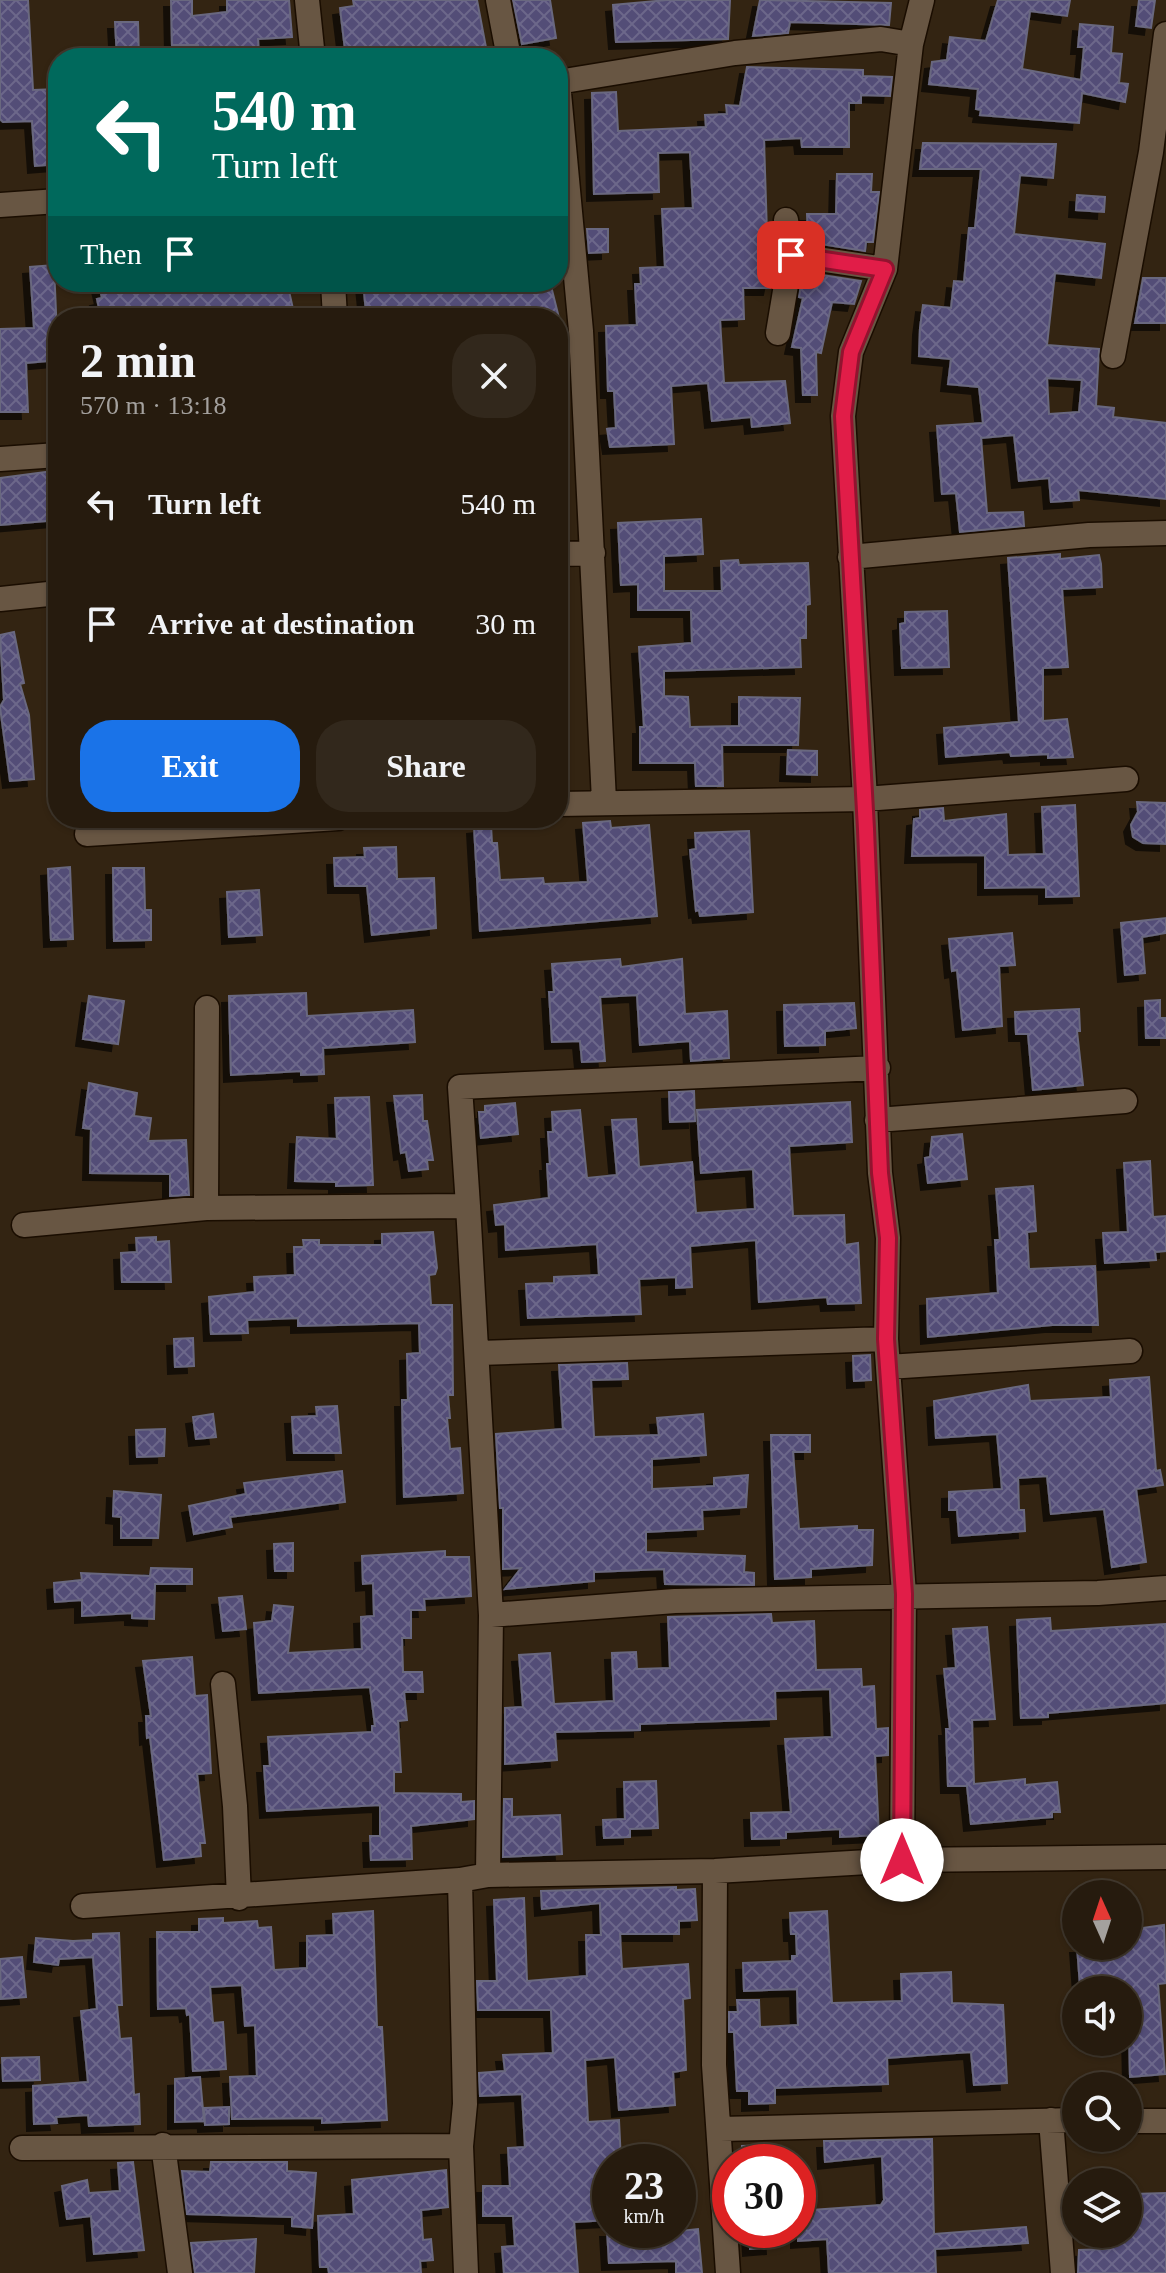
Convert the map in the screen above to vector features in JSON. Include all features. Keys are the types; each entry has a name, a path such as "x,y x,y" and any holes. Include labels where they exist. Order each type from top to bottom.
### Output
{"street":[{"path":"307,0 312,48"},
{"path":"498,0 507,48"},
{"path":"902,1860 904,1594 886,1339 888,1238 877,1120 878,1068 843,416 851,352 885,269 911,44 922,0"},
{"path":"1113,356 1151,152 1166,34"},
{"path":"568,80 735,53 881,39 911,44"},
{"path":"568,190 581,331 604,801"},
{"path":"0,205 48,202"},
{"path":"778,333 791,255 786,220"},
{"path":"791,255 885,269"},
{"path":"0,459 48,456"},
{"path":"850,557 1089,535 1166,533"},
{"path":"568,554 593,553"},
{"path":"0,599 48,594"},
{"path":"568,803 865,799 1126,779"},
{"path":"87,834 181,828"},
{"path":"206,1208 207,1008"},
{"path":"488,1875 491,1615 479,1353 460,1087 878,1068"},
{"path":"877,1120 1125,1101"},
{"path":"24,1225 206,1208 468,1206"},
{"path":"479,1353 886,1339"},
{"path":"888,1367 1130,1351"},
{"path":"491,1615 675,1601 904,1594 1098,1593 1166,1588"},
{"path":"223,1684 235,1806 239,1898"},
{"path":"83,1906 239,1898 460,1880 488,1875 715,1871 902,1860 1166,1857"},
{"path":"715,1871 714,2065 728,2273"},
{"path":"460,1880 465,2104 461,2146 466,2273"},
{"path":"1051,2120 1063,2273"},
{"path":"720,2129 1062,2120"},
{"path":"1142,2121 1166,2121"},
{"path":"163,2145 180,2273"},
{"path":"22,2148 461,2146"}],"building":[{"path":"0,0 28,0 33,90 48,89 48,165 35,166 32,121 3,122 0,119"},
{"path":"171,0 192,0 192,16 227,12 227,0 289,0 292,37 258,39 258,48 172,45"},
{"path":"353,0 477,0 486,48 345,48 340,8 354,6"},
{"path":"513,0 550,0 556,38 522,44"},
{"path":"667,0 730,0 728,39 616,42 613,5"},
{"path":"760,0 891,3 889,25 790,22 788,33 753,36"},
{"path":"998,0 1070,0 1067,16 1030,11 1022,69 1081,80 1084,47 1078,47 1080,24 1113,27 1111,53 1122,54 1119,83 1128,84 1125,102 1082,93 1079,123 980,115 981,110 976,109 978,89 929,84 932,62 947,60 950,37 986,41"},
{"path":"1139,0 1155,0 1151,28 1136,26"},
{"path":"115,22 138,22 139,48 116,48"},
{"path":"747,67 863,70 863,76 892,77 890,96 861,95 861,103 849,103 849,147 802,147 801,138 764,140 768,264 771,264 772,279 770,288 743,288 744,319 720,320 724,383 785,381 790,423 752,427 751,417 712,421 708,383 671,386 674,444 610,447 607,429 616,428 614,391 608,391 606,326 637,325 635,284 641,284 640,268 665,267 662,209 693,208 690,152 658,153 659,192 594,194 592,93 616,92 618,131 706,127 705,115 727,114 726,105 740,106"},
{"path":"923,143 1056,144 1053,178 1020,175 1014,234 1105,244 1101,278 1055,273 1047,345 1099,349 1096,406 1114,408 1113,417 1166,423 1166,499 1078,490 1079,500 1051,502 1049,478 1019,481 1014,435 981,438 987,513 1023,512 1024,526 960,532 956,493 942,494 937,426 983,423 979,387 948,384 951,359 919,356 920,328 923,305 951,308 954,281 964,282 969,228 975,228 981,169 920,169","holes":["1047,378 1082,380 1079,412 1049,414"]},
{"path":"837,174 872,174 871,192 879,192 873,242 866,242 865,251 808,242 807,214 836,214"},
{"path":"1077,195 1105,197 1104,212 1076,210"},
{"path":"587,229 608,229 608,252 589,253"},
{"path":"48,266 48,292 55,292 56,308 48,308 48,361 26,363 28,412 0,412 0,329 34,328 30,267"},
{"path":"803,272 861,281 854,304 832,302 821,353 816,352 817,395 803,395 801,348 792,347 803,298 799,297"},
{"path":"1143,278 1166,278 1166,323 1135,323"},
{"path":"101,292 289,292 293,308 99,308 97,299 102,298"},
{"path":"364,292 552,292 556,308 416,307 366,308"},
{"path":"48,472 48,521 0,525 0,478"},
{"path":"701,519 703,554 664,556 664,591 722,591 721,561 738,560 739,565 808,563 810,604 806,605 806,638 800,638 801,667 664,671 664,696 688,697 690,727 739,726 739,697 800,698 798,745 722,745 723,786 696,786 695,763 640,763 640,727 644,727 639,647 692,643 691,610 638,610 638,584 621,585 618,523"},
{"path":"1060,554 1060,559 1099,555 1101,564 1102,587 1062,589 1068,667 1043,668 1043,721 1067,719 1073,757 1048,758 1048,754 1011,756 1010,752 946,757 944,728 1019,722 1008,558"},
{"path":"947,611 949,667 902,668 900,624 905,623 905,612"},
{"path":"14,632 24,683 20,684 29,715 34,779 10,781 0,707 4,700 0,635"},
{"path":"788,750 817,751 817,775 787,774"},
{"path":"1137,802 1166,803 1166,844 1143,843 1133,837 1131,825 1138,812"},
{"path":"1075,805 1079,896 1046,897 1046,887 985,888 985,855 912,856 914,819 920,818 920,810 943,808 944,821 1006,814 1008,855 1044,854 1042,807"},
{"path":"610,821 611,828 649,825 657,916 480,931 474,828 491,828 492,843 497,843 500,880 543,878 544,884 588,882 583,823"},
{"path":"749,831 753,912 700,916 699,910 696,911 690,850 696,849 695,833"},
{"path":"396,847 397,879 434,878 436,928 372,935 367,886 335,886 334,858 365,857 364,848"},
{"path":"70,867 73,939 51,940 48,869"},
{"path":"113,868 144,868 145,910 151,910 151,940 114,941"},
{"path":"259,890 262,935 229,937 227,892"},
{"path":"1166,918 1166,933 1142,937 1145,973 1125,975 1121,923"},
{"path":"1012,933 1015,965 999,966 1002,1026 963,1030 957,970 952,971 949,939"},
{"path":"620,959 621,967 682,959 685,1014 727,1011 729,1058 691,1061 690,1041 640,1045 637,995 600,997 605,1061 582,1062 580,1041 552,1042 549,992 554,992 552,964"},
{"path":"306,993 307,1016 413,1010 415,1042 323,1048 324,1074 301,1075 301,1071 231,1075 229,996"},
{"path":"89,996 124,1001 118,1044 83,1039"},
{"path":"1160,1000 1160,1018 1166,1018 1166,1038 1146,1038 1145,1001"},
{"path":"854,1003 856,1028 825,1031 825,1045 785,1046 784,1005"},
{"path":"1079,1009 1080,1031 1077,1031 1083,1085 1033,1090 1028,1034 1016,1034 1015,1012"},
{"path":"89,1083 137,1093 134,1116 151,1118 148,1141 186,1140 189,1195 170,1196 170,1174 90,1173 91,1129 83,1128"},
{"path":"694,1091 695,1121 670,1122 669,1092"},
{"path":"422,1095 423,1121 427,1121 433,1160 427,1160 428,1169 409,1171 406,1152 401,1153 394,1096"},
{"path":"369,1097 373,1185 336,1186 336,1182 295,1181 297,1137 337,1139 335,1098"},
{"path":"850,1102 852,1142 789,1146 793,1216 844,1215 845,1245 858,1243 861,1303 828,1304 827,1297 759,1302 756,1240 690,1246 692,1287 676,1288 676,1277 639,1279 641,1314 528,1318 526,1284 554,1283 554,1277 599,1275 597,1244 506,1250 505,1224 496,1225 494,1205 549,1198 548,1132 553,1132 552,1112 580,1110 587,1178 617,1175 612,1120 636,1119 639,1167 692,1162 696,1213 755,1209 753,1169 701,1173 697,1110"},
{"path":"515,1103 518,1134 481,1138 479,1112 485,1112 485,1106"},
{"path":"962,1134 967,1179 928,1183 925,1158 930,1157 932,1137"},
{"path":"1150,1161 1153,1217 1166,1216 1166,1251 1155,1252 1156,1260 1105,1263 1103,1233 1128,1232 1124,1163"},
{"path":"1033,1186 1036,1231 1027,1232 1029,1269 1095,1266 1098,1325 1052,1325 928,1337 927,1299 998,1293 995,1240 1000,1240 996,1189"},
{"path":"433,1232 437,1268 435,1274 429,1275 431,1305 452,1305 453,1395 448,1395 450,1418 447,1418 450,1449 460,1448 463,1493 404,1497 402,1400 408,1400 407,1354 420,1353 419,1323 298,1326 298,1318 247,1320 248,1333 211,1334 209,1297 255,1292 254,1277 295,1275 294,1247 304,1247 303,1240 319,1240 319,1245 382,1245 382,1234"},
{"path":"156,1237 156,1242 169,1241 171,1282 122,1282 121,1253 137,1252 136,1238"},
{"path":"193,1338 194,1366 175,1367 174,1339"},
{"path":"870,1355 871,1380 854,1381 853,1356"},
{"path":"627,1363 628,1379 591,1380 594,1437 659,1435 657,1418 703,1414 706,1455 652,1459 652,1489 714,1486 714,1478 748,1475 746,1507 702,1510 703,1529 646,1532 646,1552 745,1556 744,1572 754,1573 754,1585 665,1584 664,1569 594,1572 594,1581 505,1589 521,1568 503,1569 503,1508 500,1508 496,1434 563,1429 559,1365"},
{"path":"1149,1377 1156,1471 1160,1470 1163,1485 1136,1489 1146,1562 1112,1567 1104,1509 1051,1514 1047,1476 1018,1478 1019,1510 1024,1510 1025,1531 959,1536 957,1510 949,1510 949,1492 1002,1489 997,1434 936,1438 934,1401 1028,1385 1030,1401 1111,1397 1110,1380"},
{"path":"337,1406 341,1453 294,1453 292,1417 317,1416 316,1407"},
{"path":"213,1414 216,1437 196,1439 193,1417"},
{"path":"165,1429 164,1456 137,1457 136,1430"},
{"path":"771,1435 810,1435 810,1452 793,1452 799,1529 857,1526 857,1530 873,1530 872,1565 811,1569 811,1577 775,1579"},
{"path":"342,1471 345,1502 230,1517 232,1527 194,1534 189,1506 246,1494 244,1483"},
{"path":"114,1491 161,1495 158,1538 121,1538 121,1517 113,1516"},
{"path":"293,1543 293,1571 275,1571 274,1544"},
{"path":"445,1551 445,1557 469,1557 471,1596 424,1599 425,1610 411,1610 411,1638 402,1638 403,1672 422,1672 423,1692 404,1692 407,1720 398,1721 401,1772 394,1772 394,1793 461,1794 461,1802 474,1801 474,1819 411,1826 412,1859 371,1860 370,1836 380,1836 380,1805 267,1811 264,1766 270,1766 268,1737 372,1732 372,1726 375,1726 370,1687 259,1693 254,1623 272,1621 274,1605 293,1607 288,1653 362,1649 361,1617 374,1616 373,1583 363,1584 362,1556"},
{"path":"151,1568 192,1569 192,1584 155,1584 154,1619 132,1618 132,1613 82,1616 82,1600 55,1602 54,1583 82,1580 81,1573 150,1576"},
{"path":"242,1596 246,1629 223,1631 219,1598"},
{"path":"771,1614 772,1623 814,1621 816,1670 861,1669 862,1687 874,1686 876,1729 888,1728 888,1755 875,1756 879,1835 840,1837 840,1829 786,1832 786,1838 752,1839 751,1813 791,1812 785,1739 832,1737 830,1689 775,1691 776,1719 640,1724 640,1730 555,1732 557,1760 505,1764 505,1708 523,1707 519,1655 550,1653 554,1704 614,1701 612,1653 636,1652 637,1669 670,1668 668,1617"},
{"path":"1050,1618 1051,1631 1165,1624 1166,1703 1021,1718 1017,1620"},
{"path":"987,1627 995,1719 972,1720 974,1784 1025,1779 1025,1785 1057,1782 1060,1812 1052,1812 1052,1817 971,1824 967,1786 948,1786 946,1729 950,1729 944,1669 956,1668 953,1629"},
{"path":"192,1657 195,1696 207,1695 211,1773 197,1774 205,1843 200,1843 201,1856 164,1860 150,1737 147,1738 146,1716 151,1716 143,1661"},
{"path":"656,1781 658,1828 630,1829 630,1837 604,1838 603,1820 625,1819 624,1782"},
{"path":"504,1799 512,1799 512,1817 560,1815 562,1854 503,1857"},
{"path":"695,1889 697,1920 679,1921 679,1934 620,1934 622,1969 688,1964 690,1998 683,1999 686,2070 673,2072 675,2105 619,2110 615,2057 585,2060 588,2122 619,2120 620,2144 592,2144 592,2221 574,2222 578,2273 504,2273 502,2247 515,2246 513,2216 483,2216 483,2186 510,2186 508,2148 525,2147 522,2094 480,2096 479,2073 505,2071 503,2055 553,2053 551,2010 478,2010 477,1981 497,1981 494,1900 524,1898 527,1981 587,1976 586,1935 601,1935 600,1903 542,1909 541,1891"},
{"path":"373,1911 377,2027 382,2027 387,2120 322,2123 322,2118 232,2119 230,2077 257,2076 255,2025 245,2026 242,1985 210,1987 213,2023 223,2022 226,2069 193,2071 190,2014 187,2015 186,2008 158,2009 157,1932 199,1932 199,1919 223,1918 223,1923 257,1921 258,1928 271,1927 274,1970 307,1968 307,1936 334,1935 333,1914"},
{"path":"827,1911 832,2003 902,2001 901,1974 951,1972 952,2003 1003,2005 1007,2083 974,2085 971,2052 887,2058 888,2084 775,2088 775,2103 749,2104 749,2091 737,2091 734,2032 729,2032 729,2012 738,2012 737,2000 759,2000 760,2027 798,2025 797,1989 744,1991 743,1963 792,1961 792,1956 797,1956 796,1934 791,1934 790,1913"},
{"path":"1164,1925 1166,1983 1158,1984 1165,2074 1142,2076 1142,2072 1130,2072 1130,2056 1142,2056 1142,1976 1079,1976 1078,1960 1142,1960 1142,1928"},
{"path":"119,1933 122,2005 117,2005 120,2039 131,2038 134,2095 139,2094 140,2124 89,2126 88,2115 56,2117 57,2123 34,2124 33,2086 88,2082 81,2011 97,2009 93,1957 59,1959 58,1965 34,1962 36,1938 93,1940 93,1934"},
{"path":"22,1957 26,1997 1,1999 0,1959"},
{"path":"39,2057 40,2080 3,2081 2,2058"},
{"path":"200,2077 204,2121 175,2122 175,2079"},
{"path":"229,2107 229,2124 205,2125 204,2108"},
{"path":"932,2139 934,2234 1026,2227 1028,2243 935,2249 936,2273 829,2273 827,2239 816,2240 816,2210 881,2205 884,2200 882,2156 825,2162 824,2141"},
{"path":"133,2162 144,2250 94,2254 91,2216 67,2219 62,2186 87,2180 89,2193 120,2191 118,2163"},
{"path":"211,2162 287,2162 287,2171 316,2173 312,2228 292,2226 292,2217 187,2214 182,2171 210,2172"},
{"path":"446,2170 448,2207 421,2210 423,2240 431,2239 433,2260 420,2261 421,2273 329,2273 328,2267 320,2267 318,2216 354,2214 352,2180"},
{"path":"1166,2193 1166,2273 1078,2273 1079,2250 1142,2248 1142,2194"},
{"path":"696,2229 702,2273 676,2273 676,2261 609,2263 608,2248 696,2248"},
{"path":"256,2239 254,2273 195,2273 191,2243"}],"route":[{"path":"791,255 885,269 851,352 843,416 878,1068 877,1120 888,1238 886,1339 904,1594 902,1860"}]}
